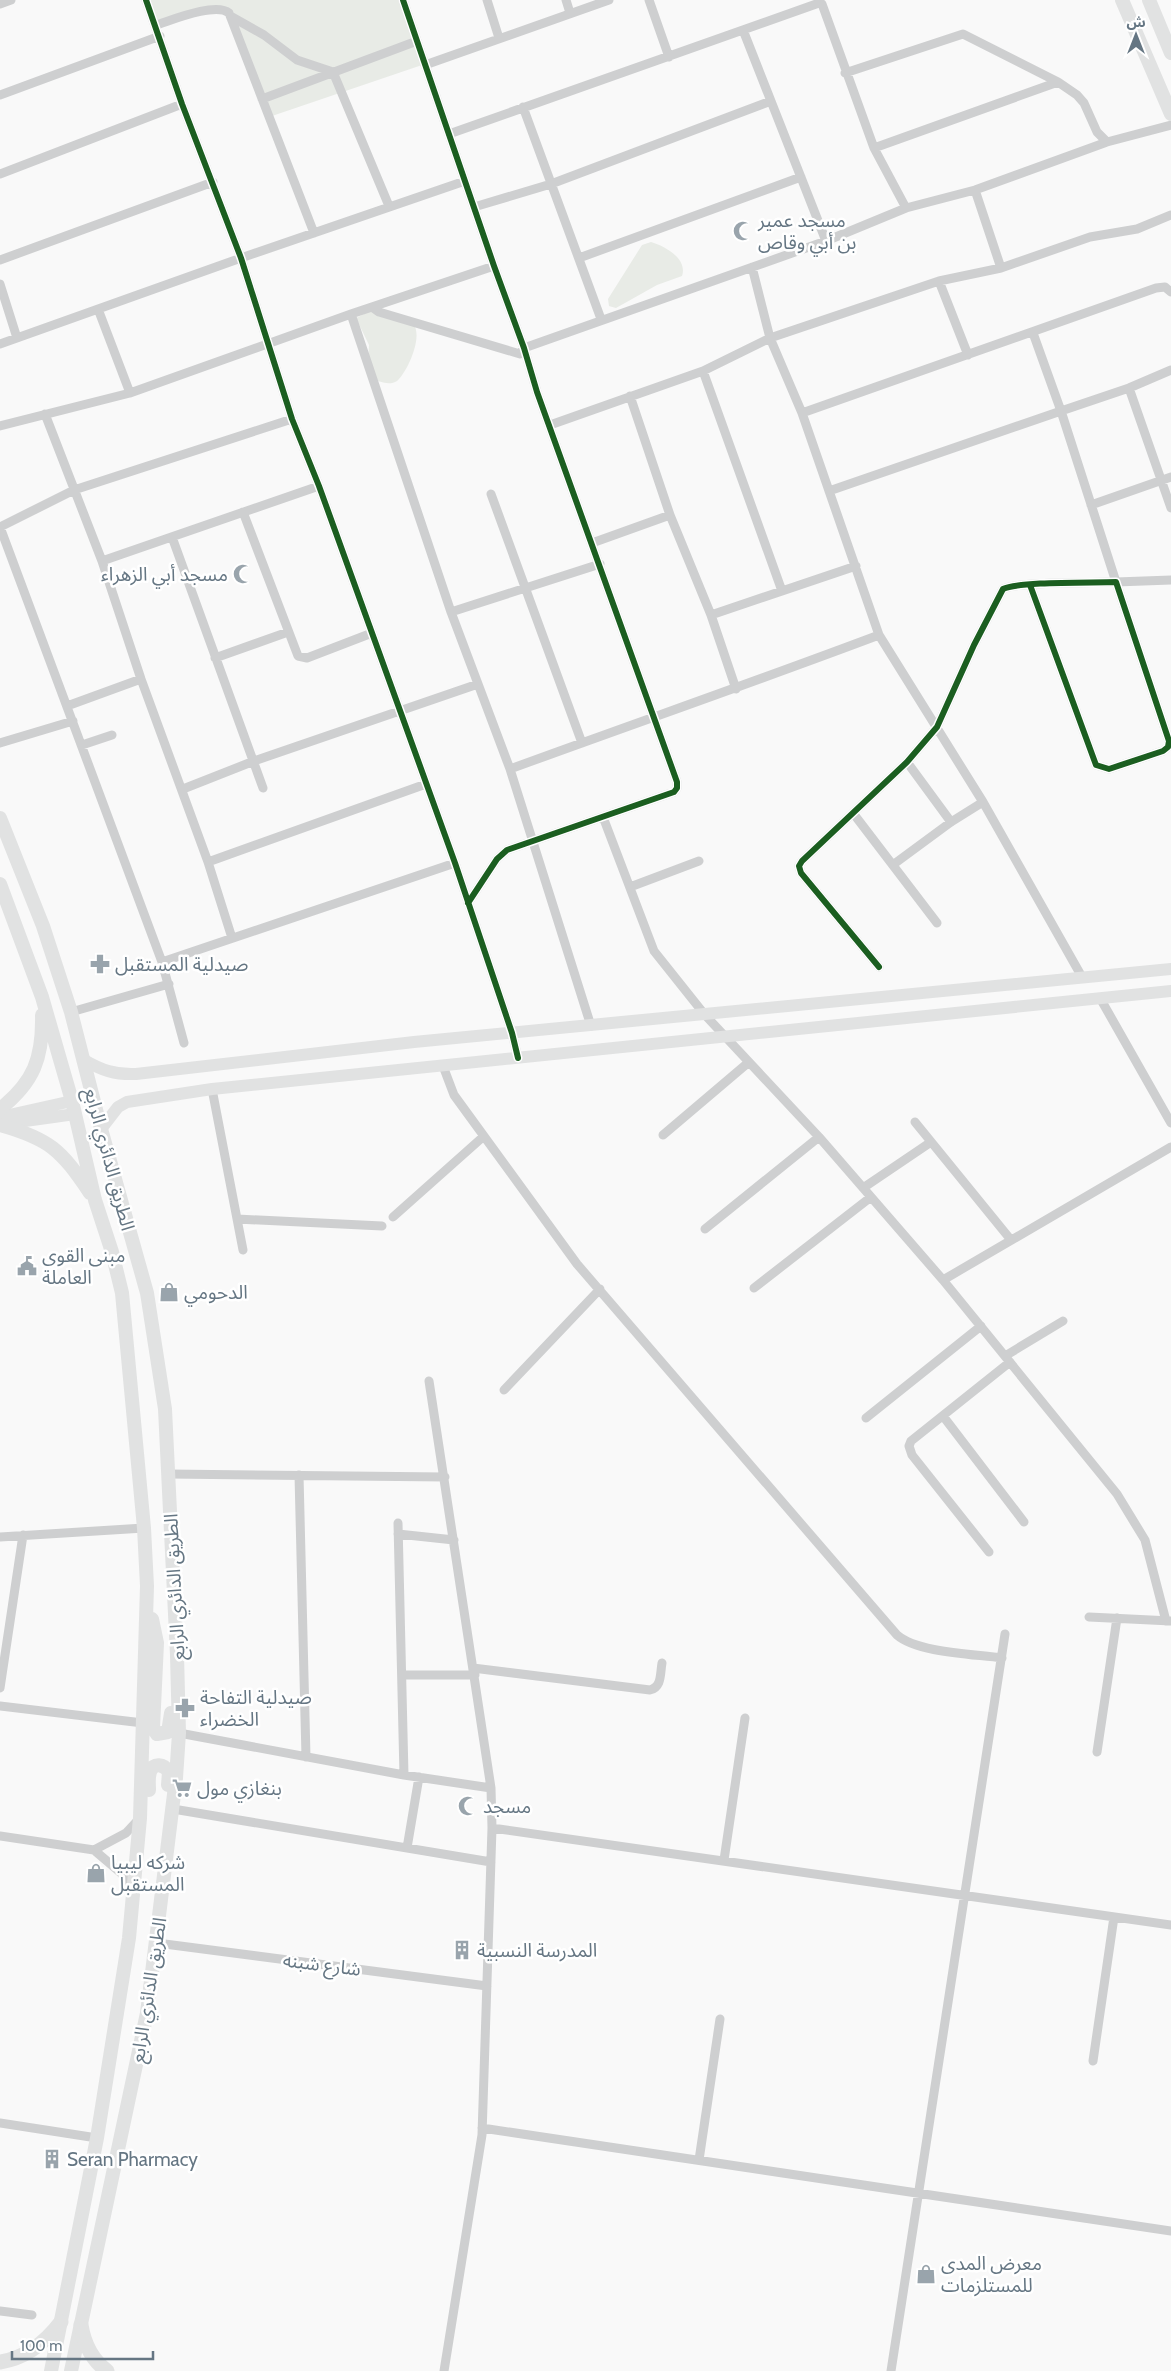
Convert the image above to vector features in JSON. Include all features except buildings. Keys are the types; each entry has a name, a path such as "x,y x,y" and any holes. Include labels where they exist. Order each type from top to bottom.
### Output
{"highway":[{"path":"0,2362 31,2351 48,2338 61,2322"},
{"path":"81,2324 84,2340 90,2354 107,2371"}],"main road":[{"path":"1122,0 1171,114"},
{"path":"1149,0 1170,50"},
{"name":"الطريق الدائري الرابع","path":"0,818 43,926 71,1012 101,1130 148,1292 165,1409 178,1662 178,1733 173,1809 147,2013 71,2371"},
{"name":"الطريق الدائري الرابع","path":"0,884 42,997 74,1108 95,1200 112,1252 122,1293 144,1528 147,1607 140,1818 135,1891 124,1975 97,2138 51,2371"},
{"path":"84,1060 101,1070 112,1073 136,1074 414,1042 1171,969"},
{"path":"101,1130 118,1107 127,1102 212,1089 1171,991"},
{"path":"0,1109 24,1086 36,1066 42,1042 42,997"},
{"path":"0,1117 74,1108"},
{"path":"0,1123 25,1121 74,1108"},
{"path":"0,1123 31,1135 50,1145 66,1159 95,1200"},
{"path":"147,1607 154,1623 157,1643 152,1728 161,1735 170,1729 171,1676 172,1670 178,1662"},
{"path":"136,1864 145,1850 150,1772 155,1766 164,1766 169,1772 169,1777 159,1849 165,1880"}],"street":[{"path":"0,4 11,0"},
{"path":"146,0 182,104 241,258 292,418 319,486 455,863 512,1034 518,1058"},
{"path":"403,0 524,348 537,392 677,782 677,788 674,792 532,841 501,854 468,903"},
{"path":"487,0 499,38"},
{"path":"566,0 570,13"},
{"path":"425,64 609,0"},
{"path":"649,0 669,57"},
{"path":"449,134 819,3 822,4 845,73 874,148 906,208"},
{"path":"156,25 214,8 226,10 232,17 264,35 297,60 333,72 389,206"},
{"path":"232,17 314,232"},
{"path":"743,30 826,241"},
{"path":"845,73 963,34 1058,82 1081,99 1097,132 1108,142"},
{"path":"0,95 160,36"},
{"path":"262,98 417,41"},
{"path":"874,148 1058,82"},
{"path":"474,207 551,184 771,101"},
{"path":"0,174 182,104"},
{"path":"523,107 601,319"},
{"path":"372,307 379,312 520,354 524,348 601,319 826,241 906,208 976,190 1108,142 1171,125"},
{"path":"579,258 801,177"},
{"path":"0,344 314,232 465,181"},
{"path":"0,260 213,182"},
{"path":"976,190 1001,268"},
{"path":"550,425 703,371 770,338 939,281 1001,268 1090,237 1143,227 1171,215"},
{"path":"0,426 130,393 351,314 494,266"},
{"path":"752,267 770,338 802,413 880,635 983,802 1082,978"},
{"path":"939,281 968,355"},
{"path":"0,284 17,338"},
{"path":"802,413 1156,288 1165,287 1171,292"},
{"path":"98,309 130,393"},
{"path":"351,314 452,612 510,769 591,1026"},
{"path":"1030,585 1096,765 1109,769 1163,751 1168,746 1169,741 1061,411 1033,333"},
{"path":"829,491 1129,388 1171,370"},
{"path":"703,371 782,591"},
{"path":"1129,388 1171,508"},
{"path":"630,396 670,515 710,615 736,689"},
{"path":"45,414 102,561 141,679 183,789 232,938"},
{"path":"184,1043 162,962 0,527 74,490 292,418"},
{"path":"1091,505 1171,477"},
{"path":"102,561 319,486"},
{"path":"491,494 582,743"},
{"path":"243,512 298,656 302,658 372,633"},
{"path":"592,543 670,515"},
{"path":"172,537 263,788"},
{"path":"452,612 600,564"},
{"path":"710,615 856,566"},
{"path":"879,967 801,873 799,866 802,861 907,762 937,727 998,595 1008,586 1171,580"},
{"path":"216,658 288,632"},
{"path":"510,769 654,716 736,689 880,635"},
{"path":"67,706 141,679"},
{"path":"183,789 254,761 478,684"},
{"path":"0,743 73,721"},
{"path":"82,746 112,735"},
{"path":"907,762 952,822"},
{"path":"208,862 426,784"},
{"path":"894,864 983,802"},
{"path":"853,812 937,923"},
{"path":"603,817 649,942 705,1015 818,1137 942,1280 1116,1494 1136,1523 1150,1558 1169,1621 1089,1617"},
{"path":"630,887 699,861"},
{"path":"162,962 455,863"},
{"path":"71,1012 169,984"},
{"path":"1100,998 1171,1123"},
{"path":"663,1135 749,1062"},
{"path":"443,1066 454,1095 560,1241 897,1634 911,1644 918,1646 1002,1658"},
{"path":"212,1089 243,1250"},
{"path":"915,1122 1011,1240"},
{"path":"393,1217 484,1136"},
{"path":"705,1228 818,1137"},
{"path":"863,1188 931,1142"},
{"path":"942,1280 1171,1147"},
{"path":"754,1288 871,1197"},
{"path":"237,1219 382,1226"},
{"path":"504,1390 600,1289"},
{"path":"989,1552 909,1451 911,1441 943,1416 1008,1359 1063,1321"},
{"path":"866,1418 980,1326"},
{"path":"429,1381 491,1788 492,1828 482,2128 444,2371"},
{"path":"943,1416 1024,1522"},
{"path":"168,1474 445,1477"},
{"path":"299,1475 306,1757"},
{"path":"398,1523 404,1775"},
{"path":"0,1536 144,1528"},
{"path":"398,1534 454,1540"},
{"path":"0,1688 2,1661 23,1535"},
{"path":"1097,1752 1117,1618"},
{"path":"891,2371 1005,1634"},
{"path":"402,1675 474,1671 650,1690 655,1689 659,1683 662,1663"},
{"path":"0,1706 143,1723"},
{"path":"724,1860 745,1718"},
{"path":"178,1733 419,1778 491,1788"},
{"path":"407,1848 419,1778"},
{"path":"173,1809 491,1862"},
{"path":"94,1850 126,1833 140,1818"},
{"path":"492,1828 1171,1925"},
{"path":"0,1836 94,1850 120,1873 135,1891"},
{"path":"1093,2061 1114,1917"},
{"name":"شارع شبنه","path":"157,1943 487,1986"},
{"path":"699,2160 720,2019"},
{"path":"0,2123 97,2138"},
{"path":"482,2128 1171,2231"},
{"path":"0,2311 32,2315"}],"shaded area":[{"path":"147,0 403,0 425,64 272,116 226,9 156,24"},
{"path":"651,242 669,250 679,259 682,264 682,276 657,285 616,308 609,306 608,299 642,245"},
{"path":"374,309 411,322 417,334 416,343 406,370 397,381 392,383 378,381 368,361 369,345 356,318"}],"cycle path":[{"path":"146,0 182,104 241,258 292,419 319,486 455,863 512,1033 518,1058"},
{"path":"403,0 524,348 537,392 677,782 677,788 674,792 507,850 497,859 468,903"},
{"path":"879,967 801,873 799,866 802,861 907,762 937,727 974,645 1003,589 1012,586 1040,584 1116,582 1169,741 1168,747 1163,751 1109,769 1096,765 1030,585"}],"place":[{"name":"مسجد عمير بن أبي وقاص","path":"743,231"},
{"name":"مسجد أبي الزهراء","path":"243,574"},
{"name":"صيدلية المستقبل","path":"100,964"},
{"name":"مبنى القوى العاملة","path":"27,1266"},
{"name":"الدحومي","path":"169,1292"},
{"name":"صيدلية التفاحة الخضراء","path":"185,1708"},
{"name":"بنغازي مول","path":"182,1788"},
{"name":"مسجد","path":"468,1806"},
{"name":"شركه ليبيا المستقبل","path":"96,1873"},
{"name":"المدرسة النسبية","path":"462,1950"},
{"name":"Seran Pharmacy","path":"52,2159"},
{"name":"معرض المدى للمستلزمات","path":"926,2274"}]}
